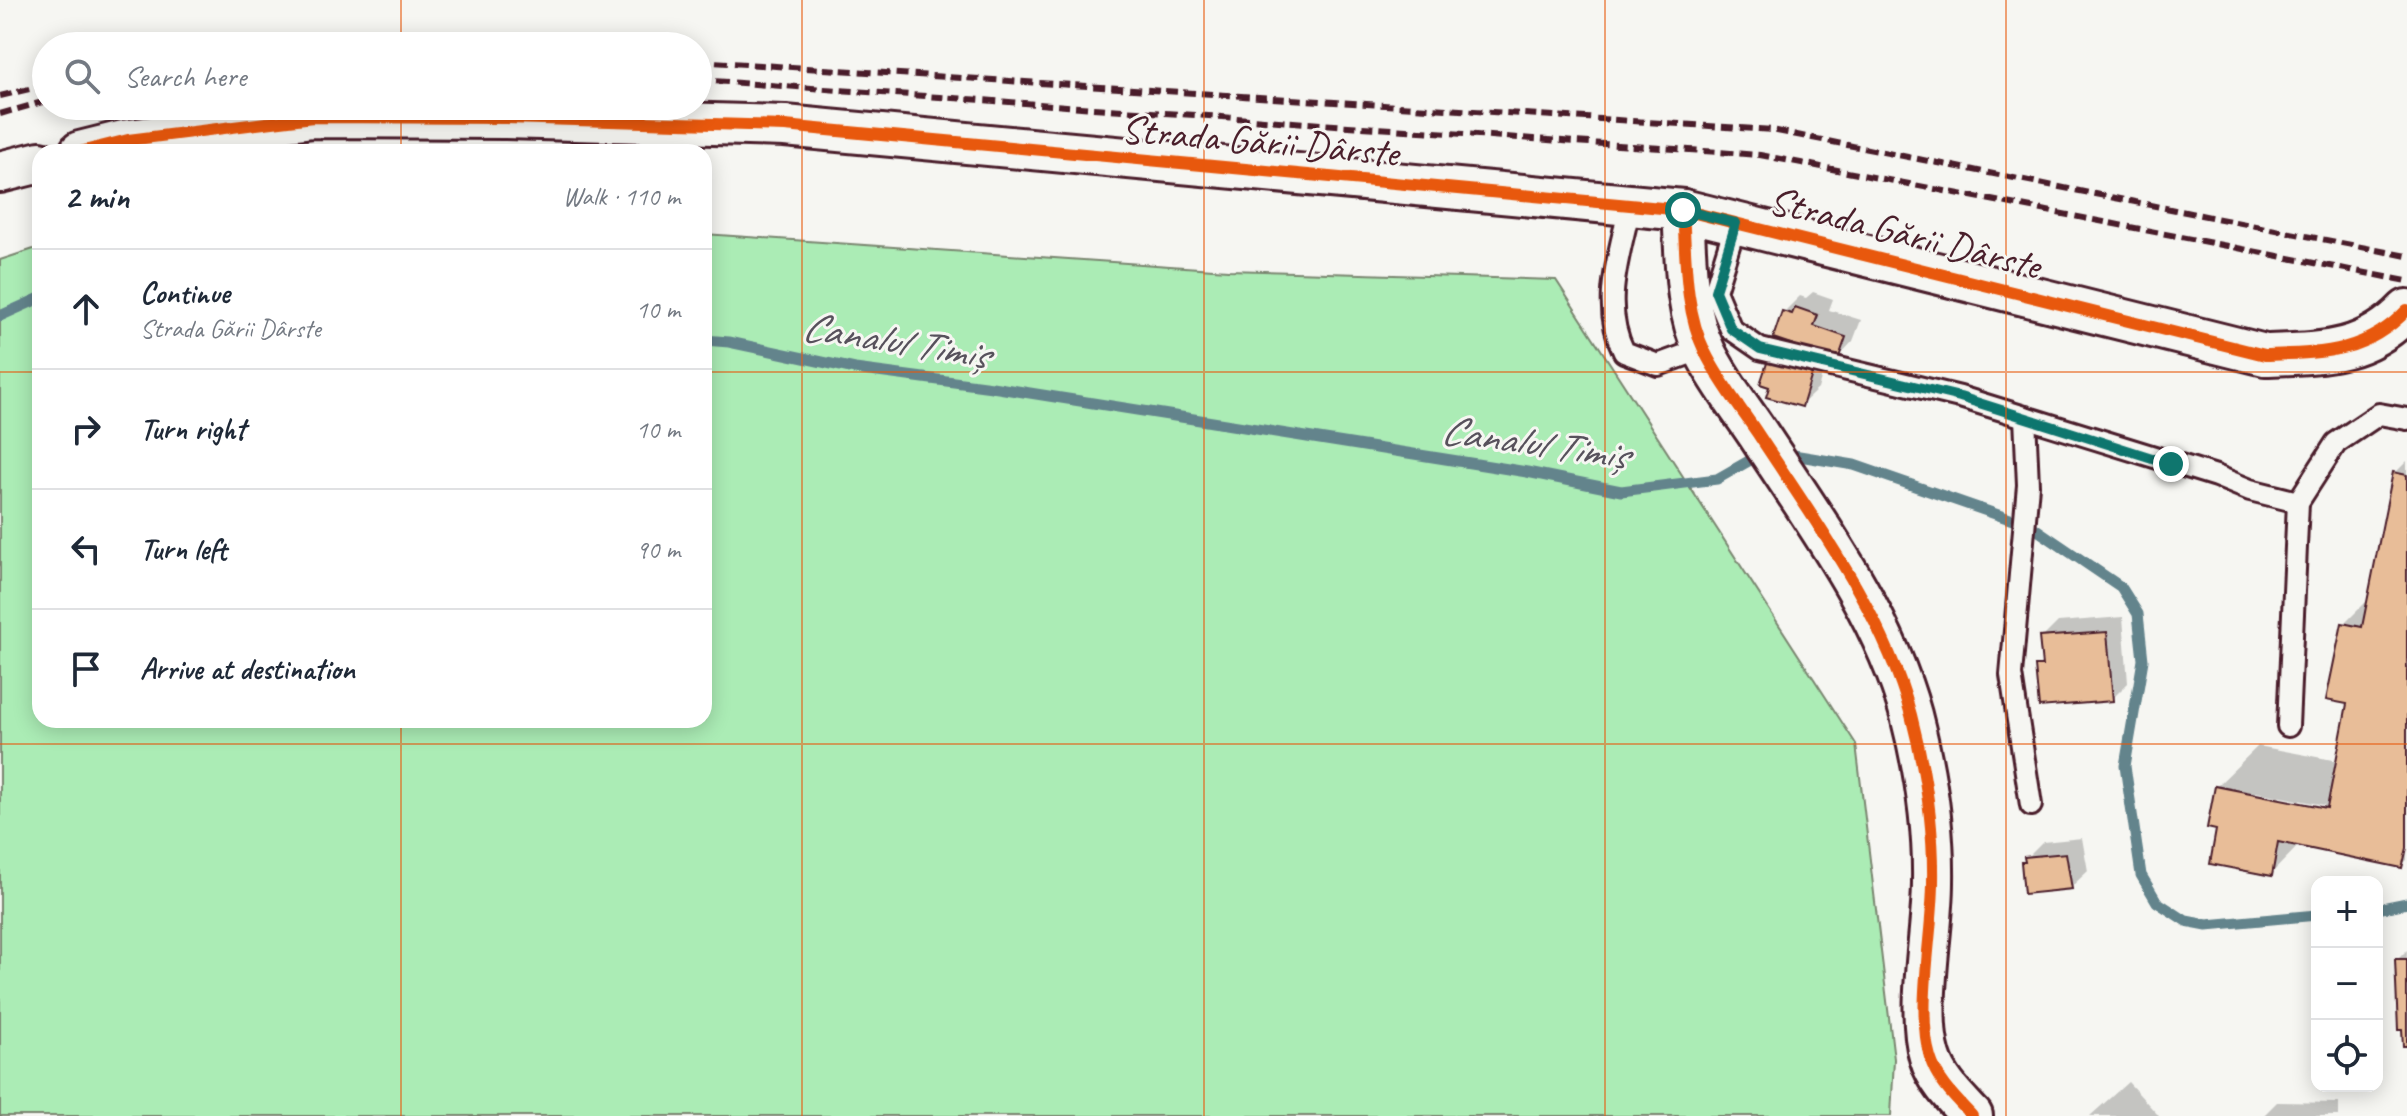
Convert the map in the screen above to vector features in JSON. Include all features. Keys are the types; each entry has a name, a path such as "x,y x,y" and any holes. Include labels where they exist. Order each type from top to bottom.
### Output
{"street":[{"name":"Strada Gării Dârste","path":"112,144 289,120"},
{"name":"Strada Gării Dârste","path":"576,120 785,126 1683,210 2265,355 2337,352 2391,327 2407,310"},
{"path":"0,172 32,164"},
{"path":"1683,210 1688,292 1718,340 1769,450 1844,565 1882,640 1910,710 1930,822 1933,881 1925,1028 1930,1058 1944,1085 1972,1116"}],"lane":[{"path":"1630,205 1610,308 1624,352 1658,365 1718,340 1760,349 1960,397 2250,490 2298,502"},
{"path":"1718,340 1715,291 1736,223"},
{"path":"2288,726 2298,502 2336,443 2379,414 2407,419"},
{"path":"2025,417 2028,485 2011,675 2031,805"}],"green space":[{"path":"712,235 1228,270 1556,280 1856,744 1894,1059 1891,1116 0,1116 0,260 32,250 32,728 712,728"}],"building":[{"path":"1795,307 1818,315 1814,326 1846,337 1838,360 1773,338 1782,311 1792,314"},
{"path":"1768,360 1812,374 1802,407 1766,397 1769,387 1760,384"},
{"path":"2393,472 2407,475 2407,848 2402,868 2278,842 2272,876 2210,864 2216,830 2207,828 2215,786 2327,808 2347,704 2326,700 2342,623 2362,627"},
{"path":"2107,632 2113,701 2039,707 2035,666 2042,666 2039,637"},
{"path":"2066,853 2072,889 2024,894 2021,862 2025,862 2024,857"},
{"path":"2395,959 2407,959 2407,1046 2403,1046 2402,1030 2398,1030"}],"waterway":[{"name":"Canalul Timiș","path":"0,316 32,302"},
{"name":"Canalul Timiș","path":"712,341 855,369 992,387 1527,472 1621,491 1717,479 1761,454"},
{"name":"Canalul Timiș","path":"1781,453 1854,465 2033,527 2121,587 2138,614 2143,660 2125,766 2141,875 2157,902 2186,921 2207,925 2311,916"},
{"name":"Canalul Timiș","path":"2383,908 2407,903"}],"railway":[{"path":"712,62 1772,130 2407,256"},
{"path":"712,81 1760,155 2407,281"},
{"path":"0,96 32,88"},
{"path":"0,114 32,105"}],"cycle path":[{"path":"112,144 289,120"},
{"path":"576,120 785,126 1683,210 2265,355 2324,351 2359,343 2375,335 2407,310"},
{"path":"1683,210 1690,300 1705,352 1845,568 1899,677 1911,715 1924,777 1932,840 1926,1038 1937,1074 1972,1116"}],"route":[{"path":"1683,210 1736,223 1715,291 1731,329 1760,349 1960,397 2171,464"}]}
